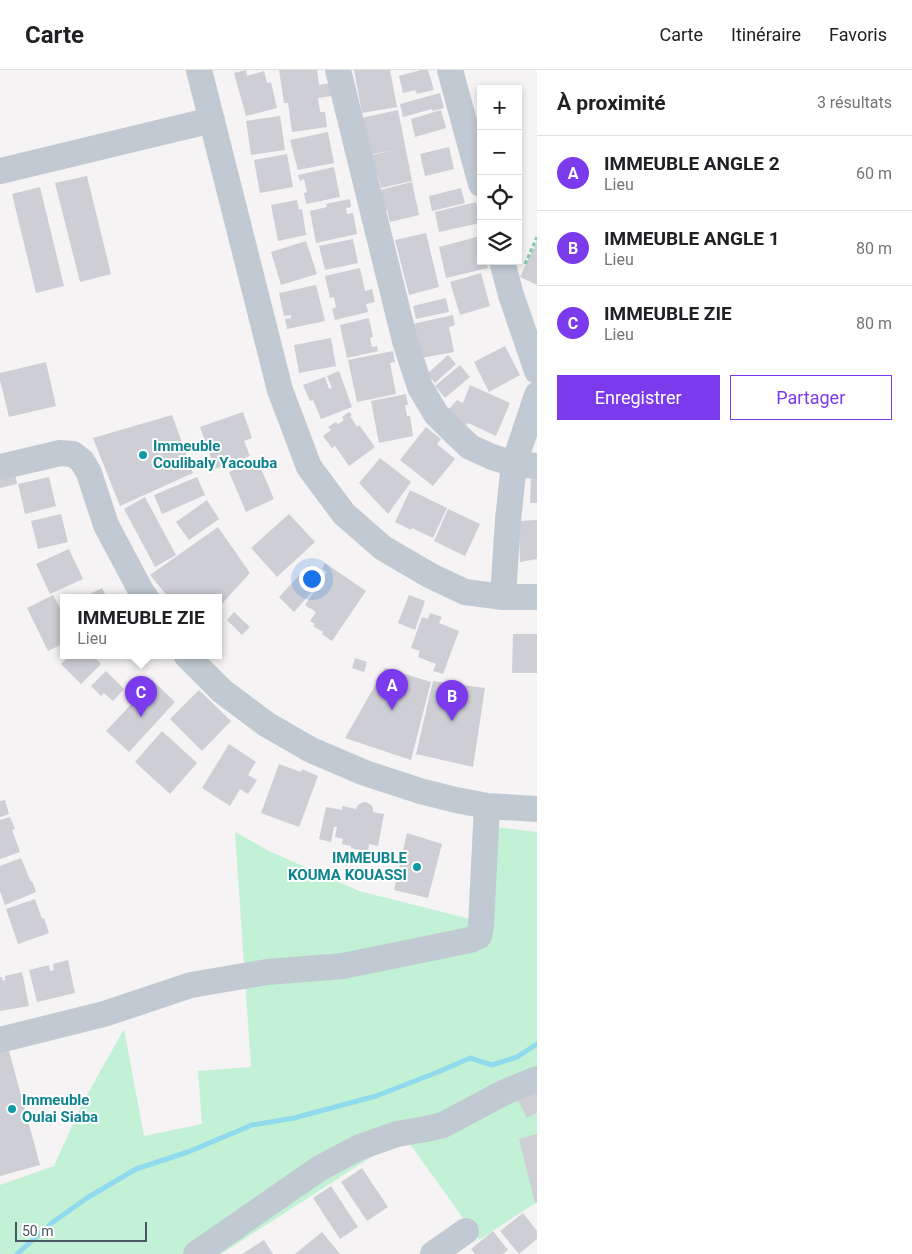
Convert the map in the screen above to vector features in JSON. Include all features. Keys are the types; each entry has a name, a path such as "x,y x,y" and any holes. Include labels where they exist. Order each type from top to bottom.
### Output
{"street":[{"path":"199,70 280,390 309,467 344,514 383,548 431,576 465,592 503,597 537,598"},
{"path":"338,70 405,341 420,387 436,414 470,446 492,457 525,465"},
{"path":"450,70 479,175"},
{"path":"0,171 212,120"},
{"path":"503,265 511,296 537,371"},
{"path":"503,597 508,520 525,465 537,395"},
{"path":"0,467 60,454 73,454 82,461 89,473 106,525 143,594"},
{"path":"190,659 222,691 266,724 311,750 365,773 420,791 487,806 537,809"},
{"path":"0,1040 104,1014 191,984 266,972 343,966 470,940 479,936 487,806"},
{"path":"196,1254 320,1168 360,1147 398,1134 442,1124 505,1092 537,1079"},
{"path":"433,1254 466,1231"}],"green space":[{"path":"488,826 537,832 537,1202 479,1240 404,1136 221,1254 0,1254 0,1185 54,1166 82,1104 124,1029 144,1136 202,1124 198,1071 251,1067 235,832 269,851 359,891 474,920"}],"building":[{"path":"246,70 247,76 264,71 267,83 271,82 277,108 246,116 234,73"},
{"path":"279,70 317,70 319,85 330,83 332,96 318,98 320,112 325,112 327,127 292,132 288,103 284,103"},
{"path":"354,70 390,70 397,107 362,113"},
{"path":"428,70 434,90 417,94 415,90 403,93 399,76"},
{"path":"440,93 444,108 433,111 432,109 403,117 400,104"},
{"path":"398,110 412,181 381,188 378,176 375,176 367,156 394,150 368,155 361,118"},
{"path":"441,110 446,128 415,137 411,119"},
{"path":"280,116 285,150 251,155 246,121"},
{"path":"328,132 334,163 298,170 290,140"},
{"path":"449,147 454,169 425,176 420,154"},
{"path":"287,154 293,187 260,193 254,160"},
{"path":"334,167 340,197 306,204 304,193 307,192 304,179 300,181 298,175"},
{"path":"87,176 111,274 80,282 55,183"},
{"path":"412,182 419,215 390,222 380,190"},
{"path":"40,187 64,286 36,293 12,194"},
{"path":"461,188 465,203 432,211 429,196"},
{"path":"350,199 351,207 346,208 347,214 353,213 357,234 316,243 310,211 327,207 326,204"},
{"path":"297,200 299,210 302,209 306,235 278,241 271,205"},
{"path":"476,202 477,224 439,232 435,212"},
{"path":"426,233 439,287 409,295 395,240"},
{"path":"477,237 477,265 487,265 488,268 446,278 439,247"},
{"path":"353,239 358,263 325,270 319,246"},
{"path":"306,241 317,274 281,285 271,252"},
{"path":"537,241 537,285 520,277"},
{"path":"360,268 365,291 372,289 375,302 366,304 368,312 335,320 332,309 336,307 334,297 330,298 325,276"},
{"path":"481,273 490,306 460,315 450,282"},
{"path":"316,285 325,321 287,329 285,319 291,318 291,315 284,316 279,293"},
{"path":"446,298 449,312 416,319 413,306"},
{"path":"453,315 455,325 449,327 454,352 421,358 408,325"},
{"path":"369,318 373,337 370,338 372,347 377,346 378,351 347,358 340,325"},
{"path":"331,338 336,366 299,373 294,345"},
{"path":"505,346 520,375 489,392 474,362"},
{"path":"393,351 395,362 390,363 396,394 357,402 348,360"},
{"path":"448,355 456,364 435,383 427,374"},
{"path":"46,362 56,406 9,417 0,373"},
{"path":"460,365 470,377 445,398 435,386"},
{"path":"339,371 352,407 321,419 313,400 310,401 303,385 325,377 329,389 332,388 327,376"},
{"path":"470,385 510,403 496,436 468,423 467,425 454,419 447,411 457,400 463,403"},
{"path":"406,394 408,405 405,405 407,416 410,416 413,436 379,443 371,401"},
{"path":"243,412 252,438 244,441 250,456 215,469 200,427"},
{"path":"349,412 357,427 359,425 375,447 349,466 335,446 332,448 323,436 331,430 328,427 344,420 342,417"},
{"name":"Immeuble Coulibaly Yacouba","path":"172,415 193,473 120,506 93,438"},
{"path":"426,427 441,439 437,444 455,459 433,486 400,460"},
{"path":"380,458 411,482 388,514 359,483"},
{"path":"257,459 274,499 246,512 229,472"},
{"path":"15,473 17,484 0,488 0,476"},
{"path":"531,473 537,473 537,503 530,503"},
{"path":"49,477 56,506 25,514 18,484"},
{"path":"197,477 205,495 162,514 154,495"},
{"path":"410,490 447,508 433,538 395,522"},
{"path":"145,497 176,555 155,567 124,509"},
{"path":"207,500 219,519 189,540 176,522"},
{"path":"448,509 480,524 465,556 434,541"},
{"path":"61,514 68,542 38,549 31,521"},
{"path":"289,514 315,542 277,577 251,548"},
{"path":"537,520 537,559 520,562 519,521"},
{"path":"218,527 250,573 222,604 222,594 166,594 150,575"},
{"path":"69,549 83,579 50,594 36,564"},
{"path":"325,563 366,591 332,641 313,626 315,624 310,621 316,612 305,605 327,572 322,569"},
{"path":"309,565 322,577 318,581 311,574 309,576 318,585 294,612 279,597"},
{"path":"102,588 105,594 90,594"},
{"path":"53,595 60,608 60,645 48,651 27,608"},
{"path":"409,595 425,601 415,630 398,623"},
{"path":"234,612 250,627 242,635 227,620"},
{"path":"430,613 442,617 439,623 459,631 443,674 433,671 436,664 418,657 420,651 411,648 422,617 428,619"},
{"path":"513,634 537,634 537,673 512,673"},
{"path":"355,658 367,662 364,672 352,668"},
{"path":"66,659 96,659 101,664 81,684 61,664"},
{"path":"385,668 431,682 411,760 345,738"},
{"path":"106,671 124,689 113,701 104,693 101,696 91,686"},
{"path":"153,681 175,702 129,752 106,731"},
{"path":"433,681 485,688 473,767 416,754"},
{"path":"199,690 231,721 202,751 170,719"},
{"path":"162,731 197,763 170,794 135,762"},
{"path":"229,744 256,762 248,775 257,780 248,794 240,789 230,806 202,788"},
{"path":"279,764 301,772 302,769 318,776 299,827 261,813"},
{"path":"5,800 9,814 0,817 0,801"},
{"path":"364,802 371,805 373,812 384,814 378,846 369,844 368,852 342,844 343,839 335,837 337,827 334,827 331,842 319,839 326,807 342,810 342,806 356,809 358,805"},
{"path":"10,817 15,829 12,830 20,852 0,859 0,820"},
{"name":"IMMEUBLE KOUMA KOUASSI","path":"407,833 442,844 428,898 394,890"},
{"path":"21,858 36,892 5,905 0,891 0,866"},
{"path":"35,899 49,933 18,944 6,909"},
{"path":"68,960 75,993 37,1002 29,970 49,965 50,971 54,970 53,964"},
{"path":"22,972 29,1006 0,1011 0,977 2,977 3,981 5,976"},
{"name":"Immeuble Oulai Siaba","path":"9,1051 40,1165 0,1176 0,1053"},
{"path":"537,1088 537,1113 527,1118 517,1098"},
{"path":"537,1134 537,1203 535,1203 519,1139"},
{"path":"362,1168 388,1207 367,1221 341,1182"},
{"path":"331,1186 358,1227 340,1239 313,1198"},
{"path":"523,1213 537,1231 537,1239 519,1254 500,1231"},
{"path":"493,1231 508,1250 503,1254 475,1254 471,1249"},
{"path":"322,1232 340,1254 295,1254"},
{"path":"264,1240 273,1254 242,1254"}],"waterway":[{"path":"17,1254 53,1222 87,1198 136,1169 188,1152 252,1125 294,1118 376,1096 470,1058 492,1065 517,1057 537,1044"}],"place":[{"name":"Immeuble Coulibaly Yacouba","path":"143,455"},
{"name":"IMMEUBLE ANGLE 2","path":"392,710"},
{"name":"IMMEUBLE ZIE","path":"141,717"},
{"name":"IMMEUBLE ANGLE 1","path":"452,721"},
{"name":"IMMEUBLE KOUMA KOUASSI","path":"417,867"},
{"name":"Immeuble Oulai Siaba","path":"12,1109"}]}
